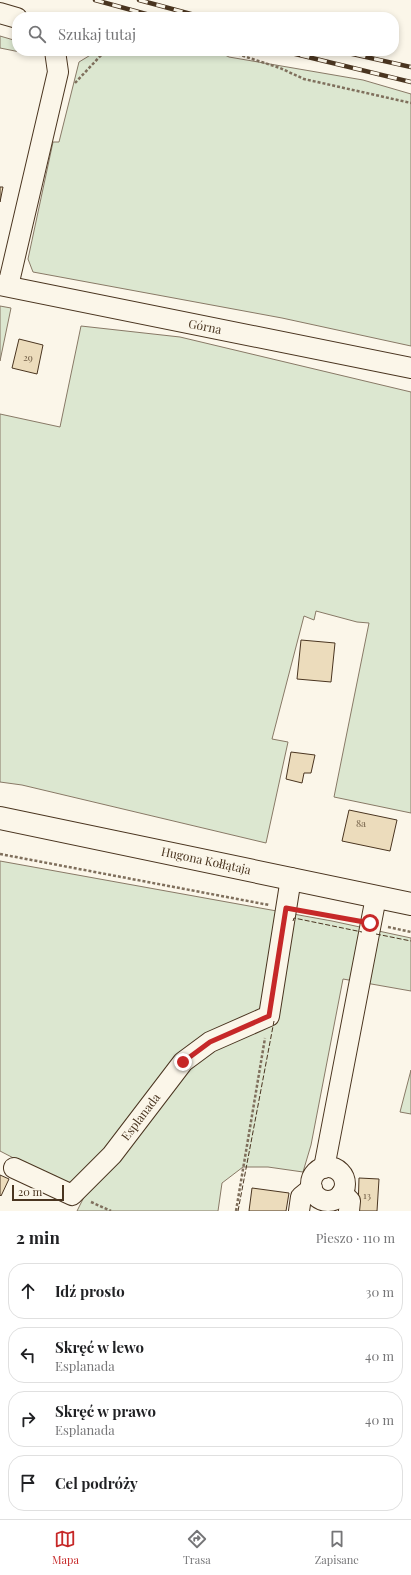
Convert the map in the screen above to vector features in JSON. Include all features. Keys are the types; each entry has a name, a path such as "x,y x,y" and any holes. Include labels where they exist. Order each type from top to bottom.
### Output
{"main road":[{"name":"Hugona Kołłątaja","path":"0,818 411,904"}],"street":[{"path":"0,13 12,17"},
{"path":"4,286 55,86 58,72 56,56"},
{"name":"Górna","path":"4,286 411,368"},
{"path":"269,1016 291,878"},
{"path":"324,1168 376,897"},
{"name":"Esplanada","path":"14,1168 72,1194 112,1155 183,1062 210,1042 269,1016"},
{"path":"324,1168 335,1169 340,1172 345,1182 346,1202 334,1200 328,1201 318,1198 312,1188 312,1178 315,1173 324,1168"},
{"path":"299,1211 301,1198 312,1188"}],"path":[{"path":"55,86 69,90 100,56"},
{"path":"243,56 280,68 304,79 411,103"},
{"path":"0,854 411,932"},
{"path":"236,1211 269,1016"}],"green space":[{"path":"0,36 12,40 12,50 0,48"},
{"path":"89,56 227,56 363,80 411,94 411,346 282,318 33,272 28,259 53,142 59,142 79,62"},
{"path":"0,306 11,308 0,361"},
{"path":"81,326 180,337 411,392 411,813 334,797 369,623 357,622 316,611 314,620 304,616 272,739 288,742 266,843 22,785 0,782 0,414 60,427"},
{"path":"0,861 332,921 411,938 411,991 343,979 311,1145 303,1172 268,1167 243,1167 222,1183 218,1211 77,1211 85,1195 0,1151"},
{"path":"411,1070 411,1114 400,1112"}],"building":[{"path":"0,187 3,187 0,202"},
{"path":"19,339 43,345 37,374 12,368"},
{"path":"301,640 335,643 331,682 297,679"},
{"path":"291,752 315,755 311,773 304,773 302,783 286,779"},
{"path":"349,810 397,820 390,851 342,841"},
{"path":"0,1175 9,1179 1,1196 0,1195"},
{"path":"359,1178 379,1179 377,1211 358,1211"},
{"path":"252,1188 289,1193 286,1211 249,1211"}],"railway":[{"path":"95,0 139,12"},
{"path":"139,0 183,12"},
{"path":"304,56 411,82"},
{"path":"362,56 411,67"}],"fence":[{"path":"293,921 294,918 362,932"},
{"path":"376,934 411,941"},
{"path":"238,1211 274,1021"}],"route":[{"path":"183,1062 210,1042 269,1016 286,908 370,923"}]}
